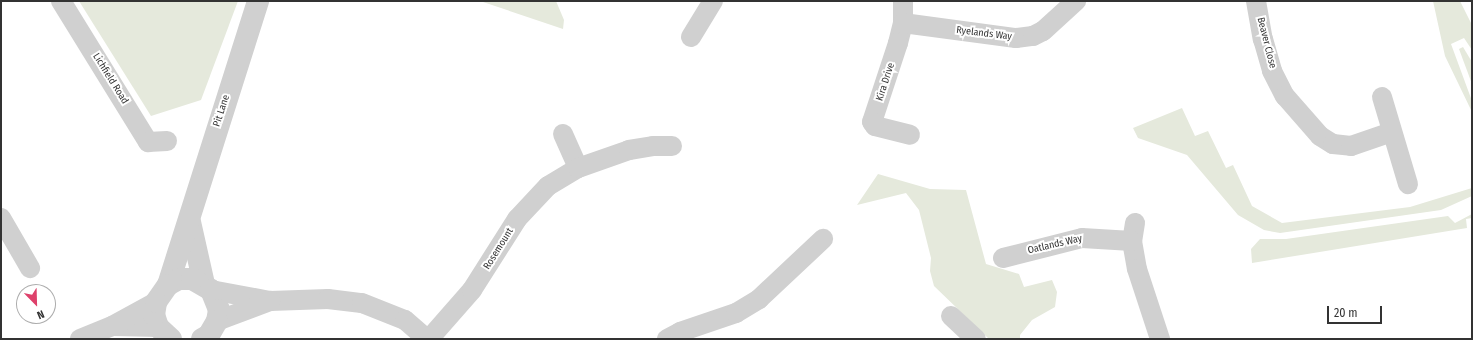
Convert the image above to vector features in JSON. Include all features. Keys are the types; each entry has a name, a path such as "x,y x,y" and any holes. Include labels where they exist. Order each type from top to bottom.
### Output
{"street":[{"name":"Lichfield Road","path":"61,1 148,142 167,141"},
{"name":"Pit Lane","path":"164,333 154,314 189,221 195,194 258,1"},
{"path":"691,25 713,1"},
{"name":"Kira Drive","path":"903,1 903,23 872,122 875,126 910,135"},
{"name":"Ryelands Way","path":"903,23 1016,38 1027,36 1056,22 1076,1"},
{"name":"Beaver Close","path":"1256,1 1263,39 1272,71 1285,96 1320,136 1333,144 1351,146 1392,132"},
{"path":"1382,97 1408,184"},
{"path":"563,134 578,168"},
{"name":"Rosemount","path":"208,287 270,301 328,299 362,303 405,320 428,339 472,290 527,206 548,186 578,168 629,150 653,146 672,146"},
{"path":"1,218 30,268"},
{"path":"189,221 208,287 218,305 209,333"},
{"name":"Oatlands Way","path":"1003,258 1082,238 1134,232 1137,269 1160,339"},
{"path":"667,339 680,332 736,313 759,299 823,239"},
{"path":"80,339 112,326 162,294 179,279 192,279 208,287"},
{"name":"Rosemount","path":"209,333 270,301"},
{"path":"952,316 976,339"},
{"path":"112,326 164,333"}],"shaded area":[{"path":"79,1 238,1 201,100 151,116"},
{"path":"480,1 556,1 564,20 563,29"},
{"path":"1433,1 1460,1 1472,25 1472,50 1464,38 1451,44 1472,101 1472,112 1445,56"},
{"path":"1463,47 1472,62 1472,84 1459,49"},
{"path":"1182,108 1195,136 1208,131 1226,168 1233,165 1252,206 1282,223 1410,207 1472,188 1472,196 1441,210 1280,233 1264,230 1238,215 1187,155 1138,138 1133,128"},
{"path":"878,174 930,189 966,190 986,264 1019,274 1024,287 1052,280 1057,292 1055,307 1032,320 1020,335 1020,339 989,339 934,286 930,271 931,258 919,210 906,193 857,205"},
{"path":"1472,214 1472,218 1466,219 1467,228 1252,263 1251,249 1260,239 1286,239 1448,216 1455,223"}]}
